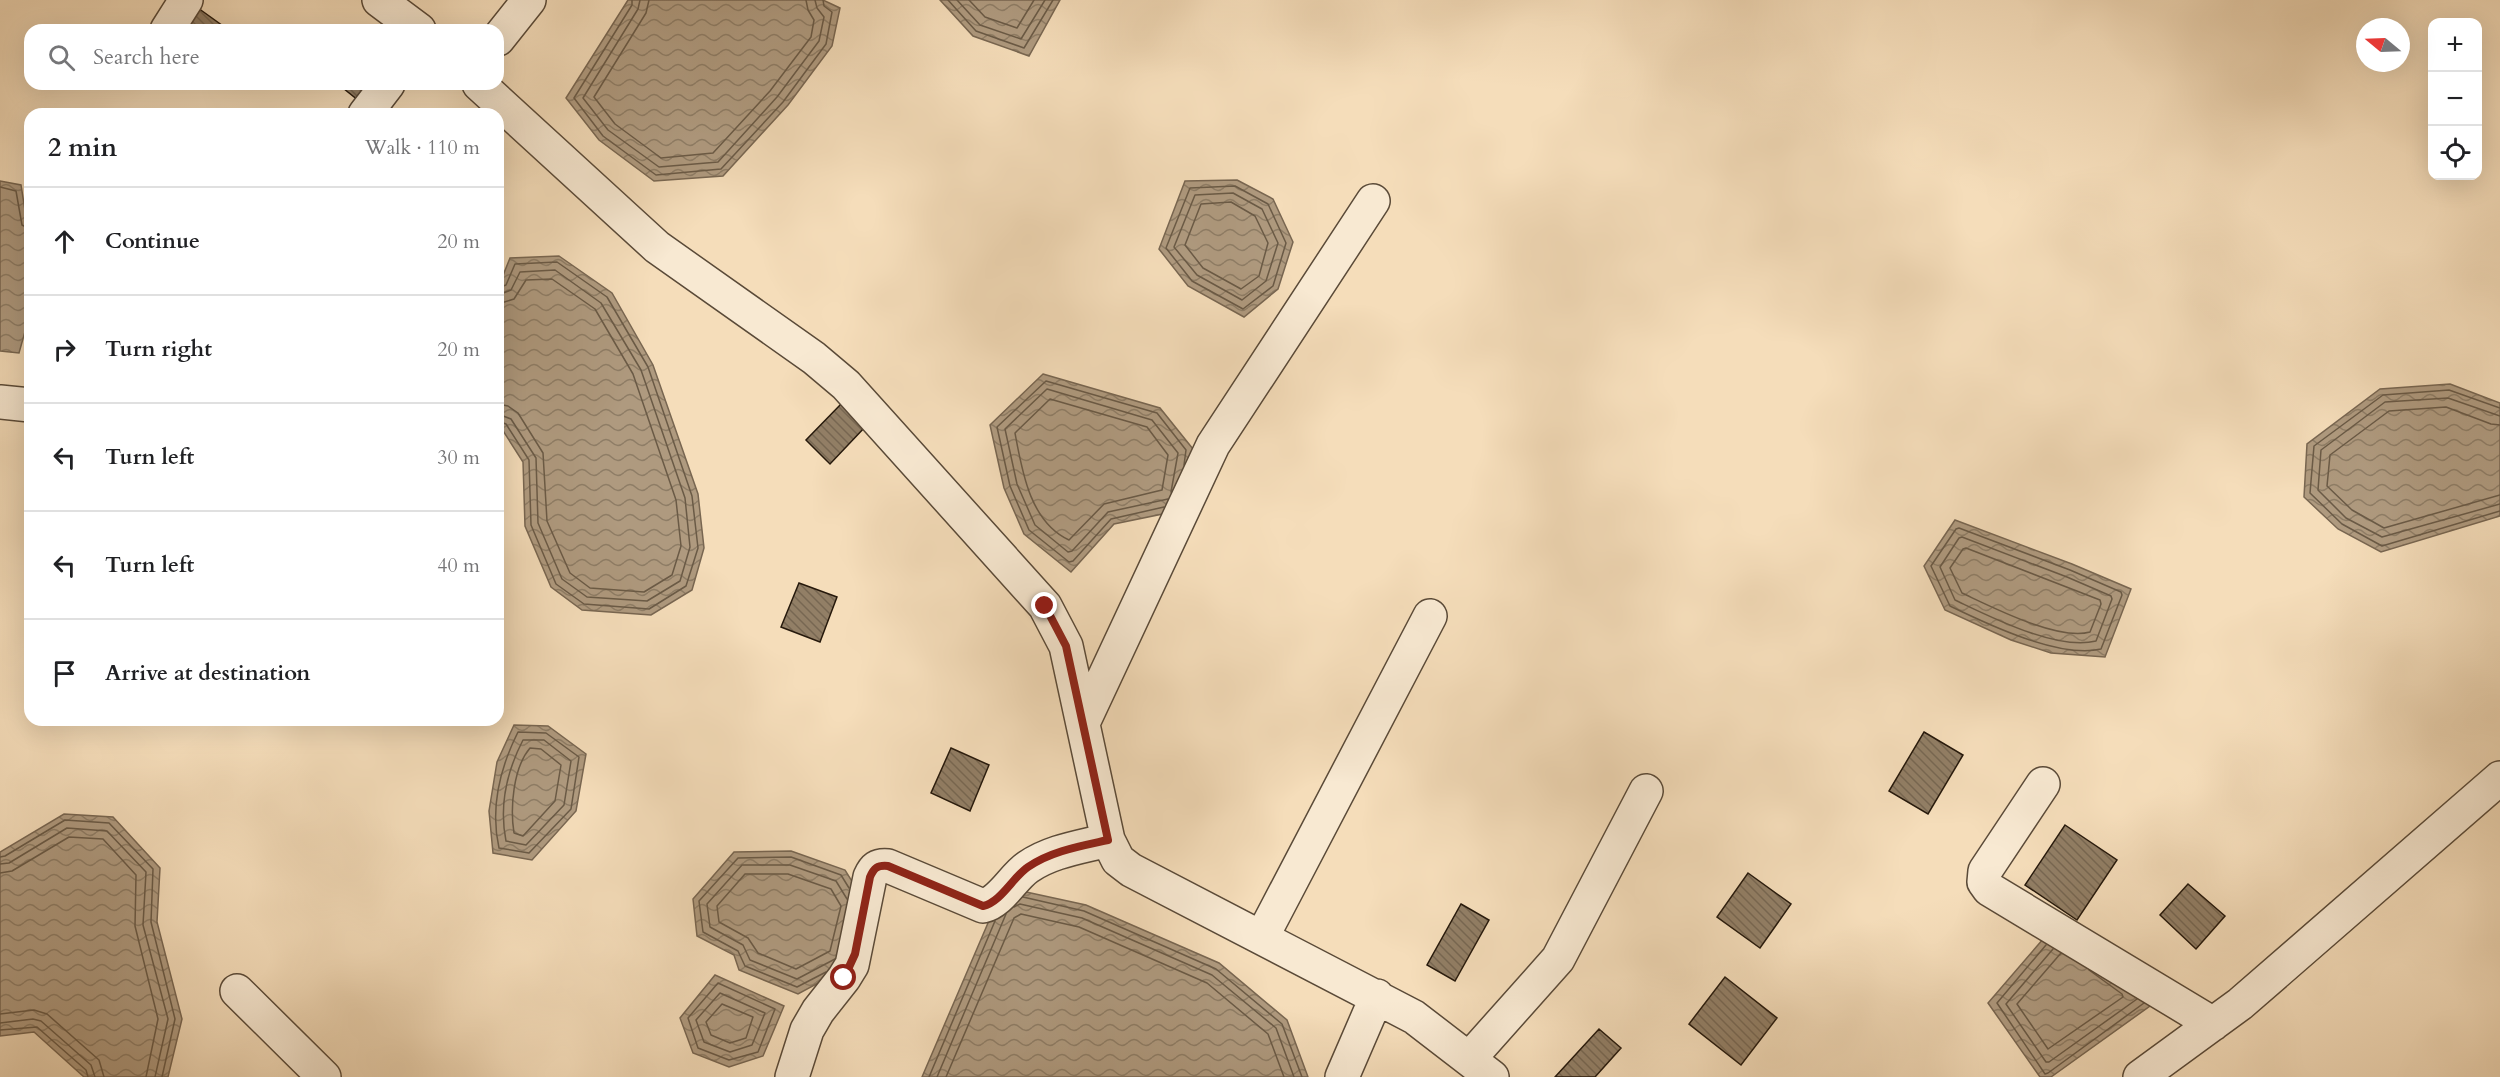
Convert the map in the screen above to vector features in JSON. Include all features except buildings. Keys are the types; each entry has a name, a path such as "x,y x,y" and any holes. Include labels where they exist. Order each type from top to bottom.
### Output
{"street":[{"path":"171,24 186,0"},
{"path":"379,0 411,24"},
{"path":"504,31 529,0"},
{"path":"370,108 383,90"},
{"path":"485,90 657,247 814,358 846,385 1045,606 1066,646 1108,840 1118,860 1131,870 1377,996 1414,1017 1481,1068 1558,959 1646,791"},
{"path":"1083,723 1213,445 1373,201"},
{"path":"0,402 24,404"},
{"path":"1262,937 1430,615"},
{"path":"2140,1077 2240,1004 2500,778"},
{"path":"2043,784 1985,871 1984,882 1989,890 2213,1024"},
{"path":"792,1077 807,1030 852,964 870,877 874,868 880,865 888,866 983,906 992,902 1028,867 1056,853 1108,840"},
{"path":"237,991 324,1077"},
{"path":"1342,1077 1377,996"}],"water":[{"path":"628,0 823,0 840,8 832,46 788,105 723,176 654,181 599,140 566,98"},
{"path":"940,0 1060,0 1029,56 973,36"},
{"path":"1237,180 1273,199 1293,242 1278,289 1244,317 1188,286 1159,249 1185,181"},
{"path":"0,181 21,185 24,204 24,335 19,353 0,351"},
{"path":"559,256 612,293 653,365 698,494 704,548 692,590 651,615 582,610 551,587 525,526 523,462 504,432 504,273 510,258"},
{"path":"1043,374 1160,408 1193,449 1182,510 1114,524 1071,572 1024,534 1004,488 990,425"},
{"path":"2450,384 2500,403 2500,516 2381,552 2338,529 2304,497 2307,444 2380,389"},
{"path":"1955,520 2131,589 2105,657 2051,653 2011,640 1945,610 1924,566"},
{"path":"514,725 548,726 586,754 576,811 532,860 493,853 489,811 497,762"},
{"path":"64,814 113,817 160,868 157,922 182,1019 168,1077 84,1077 34,1032 0,1036 0,852"},
{"path":"791,851 845,870 865,902 850,966 798,994 739,970 734,955 697,936 693,899 734,852"},
{"path":"1017,890 1086,905 1219,963 1287,1020 1308,1077 922,1077 997,902"},
{"path":"2050,931 2164,996 2051,1077 2040,1077 1988,1003"},
{"path":"715,975 784,1006 763,1056 729,1067 693,1053 680,1018"}],"route":[{"path":"844,978 852,964 860,936 870,877 874,868 880,865 888,866 983,906 992,902 1028,867 1056,853 1108,840 1066,646 1045,606"}]}
